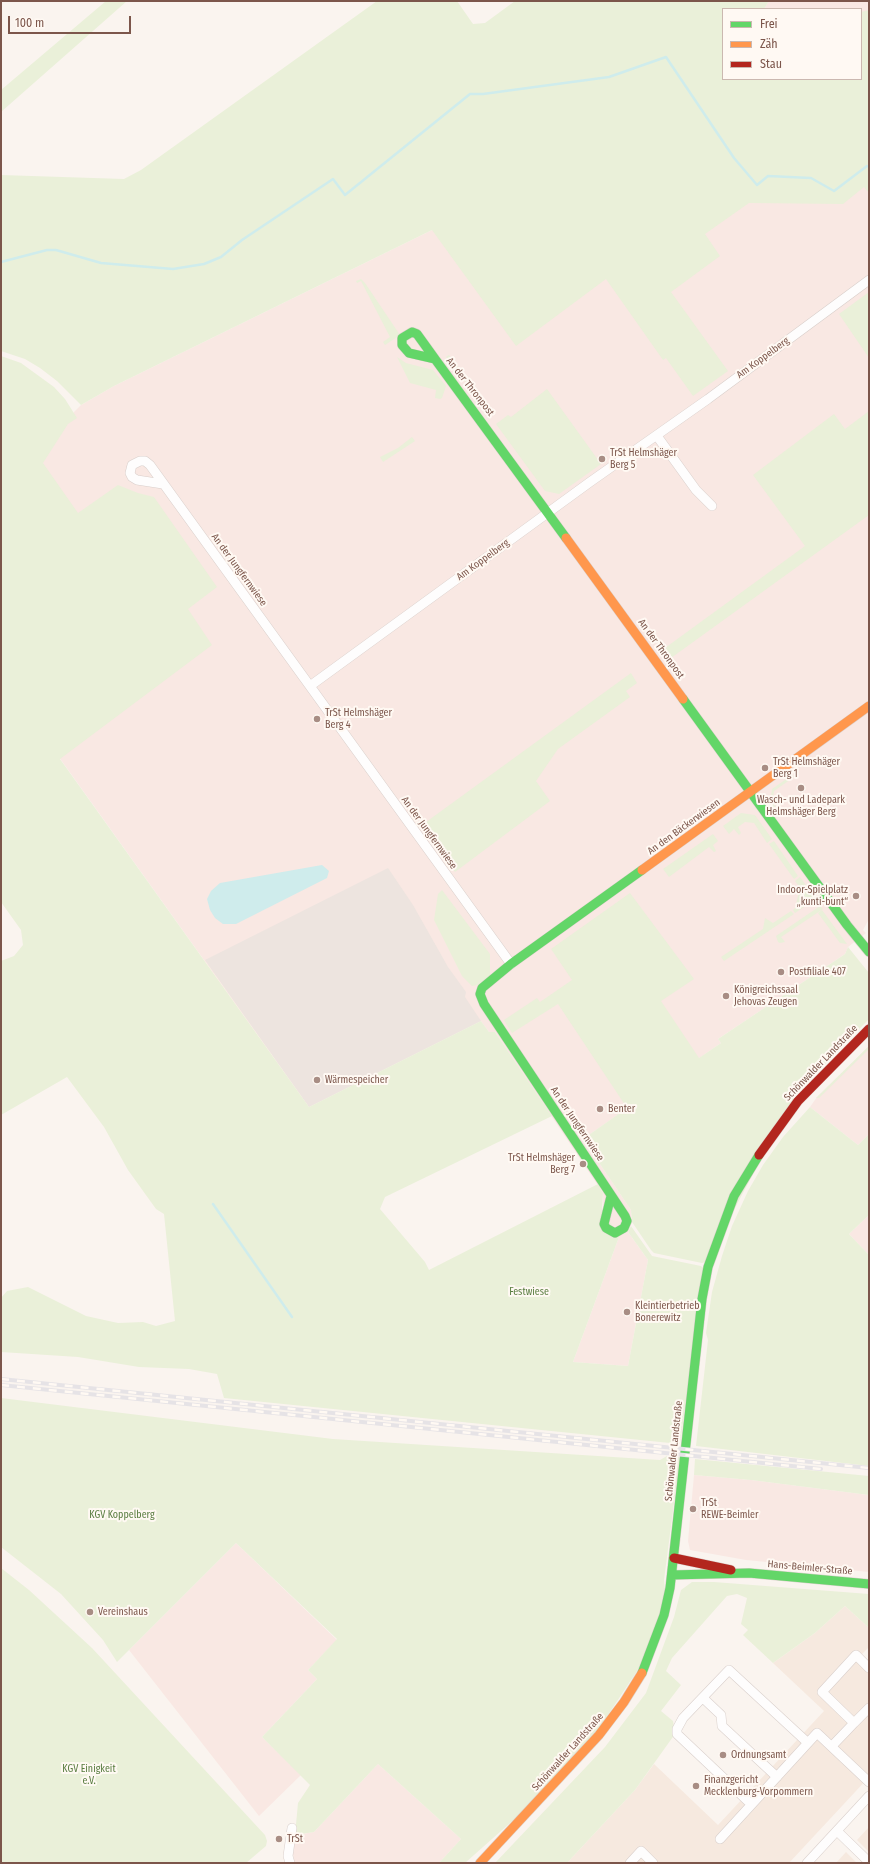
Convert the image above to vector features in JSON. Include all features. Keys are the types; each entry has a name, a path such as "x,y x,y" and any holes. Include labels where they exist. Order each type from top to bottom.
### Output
{"street":[{"name":"Am Koppelberg","path":"310,686 548,512 657,436 869,280"},
{"name":"An der Thronpost","path":"435,359 483,422 847,925 869,952"},
{"path":"657,436 696,490 712,506"},
{"name":"An der Jungfernwiese","path":"162,484 511,964 486,984 480,994 481,999 611,1196"},
{"name":"An den Bäckerwiesen","path":"511,964 751,793 869,706"},
{"name":"Schönwalder Landstraße","path":"480,1863 599,1735 636,1684 653,1648 664,1615 672,1575 702,1299 708,1267 719,1234 734,1196 765,1144 798,1101 869,1029"},
{"name":"Hans-Beimler-Straße","path":"674,1558 749,1573 869,1584"},
{"name":"Hans-Beimler-Straße","path":"672,1575 749,1573"},
{"path":"854,1722 822,1692 856,1655 869,1668"},
{"path":"751,1804 677,1734 677,1730 683,1718 729,1670 808,1744"},
{"path":"703,1698 721,1715 722,1726 777,1777"},
{"path":"832,1746 869,1708"},
{"path":"720,1839 818,1733 869,1782"},
{"path":"807,1863 869,1796"},
{"path":"290,1863 288,1856 292,1828"},
{"path":"837,1831 869,1862"},
{"path":"630,1863 641,1851 653,1863"}],"shaded area":[{"path":"769,1 869,1 869,919 863,930 866,933 848,947 845,954 718,1039 721,1043 583,1139 631,1210 632,1222 628,1232 648,1260 628,1366 573,1362 619,1237 604,1232 603,1193 495,1032 489,1032 481,1021 309,1107 1,676 1,519 74,412 81,405 114,386 432,230 722,80 862,80 862,8 765,8"},
{"path":"388,868 413,905 448,967 466,992 465,997 481,1021 309,1107 205,960"},
{"path":"869,1046 869,1134 858,1145 810,1107 817,1097"},
{"path":"869,1215 869,1255 849,1234"},
{"path":"694,1475 751,1480 869,1495 869,1572 746,1560 690,1550 688,1541"},
{"path":"236,1543 337,1640 308,1670 317,1679 262,1737 301,1775 259,1816 129,1650"},
{"path":"845,1606 869,1628 869,1647 860,1656 869,1665 869,1777 789,1863 567,1863 635,1790 654,1764 718,1825 824,1711 773,1663 815,1633"},
{"path":"378,1764 461,1839 439,1863 294,1863 293,1853 295,1835 314,1832"},
{"path":"869,1827 869,1852 857,1840"},
{"path":"846,1852 857,1863 836,1863"}],"green space":[{"path":"106,1 127,1 1,112 1,90"},
{"path":"377,1 457,1 473,24 485,23 515,1 769,1 765,8 722,8 722,80 862,80 862,12 869,10 869,193 864,187 843,204 749,203 705,234 720,256 671,292 728,371 693,396 666,358 663,360 606,279 516,346 432,230 114,386 81,405 57,381 40,368 25,359 1,351 1,175 124,179 141,170"},
{"path":"361,279 400,335 385,345 383,342 390,337 361,281 357,283 356,281"},
{"path":"869,292 869,358 839,314"},
{"path":"449,355 468,380 465,382 446,357"},
{"name":"Festwiese","path":"1,356 21,363 54,387 65,399 77,418 68,424 43,463 78,513 118,485 138,493 154,497 217,587 188,609 212,645 60,759 309,1107 481,1021 489,1032 495,1032 552,1116 385,1197 380,1209 425,1262 429,1270 598,1184 603,1193 602,1209 619,1237 573,1362 628,1366 648,1260 628,1232 631,1226 652,1256 701,1266 704,1269 680,1444 224,1398 217,1374 189,1369 139,1367 78,1357 1,1352 1,1298 7,1291 28,1287 86,1316 118,1323 143,1322 156,1326 175,1321 164,1214 156,1209 128,1170 104,1127 67,1077 1,1115 1,961 14,956 23,945 21,930 1,902"},
{"path":"397,357 406,363 433,370 446,386 442,398 435,398 436,390 410,383"},
{"path":"470,383 491,413 489,415 467,385"},
{"path":"547,389 601,464 559,494 545,491 496,424 508,415 511,417"},
{"path":"869,411 869,515 671,658 665,648 805,546 753,475 834,414 845,429"},
{"path":"412,437 415,441 383,462 380,457 398,448"},
{"path":"631,673 637,683 626,691 630,697 558,749 536,781 550,801 455,872 422,825"},
{"path":"792,775 794,777 774,791 772,802 780,813 778,814 770,803 772,789"},
{"path":"741,813 755,815 772,839 767,843 754,823 745,822 738,827 741,833 739,835 734,829 729,834 723,826"},
{"path":"713,834 718,841 713,845 716,851 714,852 709,847 669,877 663,869"},
{"path":"774,841 798,876 794,879 769,844"},
{"path":"800,877 816,899 795,913 793,910 795,908 800,888 795,881"},
{"path":"442,890 490,954 490,975 478,985 472,986 462,976 434,920 438,894"},
{"path":"630,893 694,979 661,1001 699,1058 721,1043 718,1039 845,954 848,947 869,973 869,1019 796,1094 706,1262 702,1263 654,1253 651,1250 632,1222 631,1210 583,1139 627,1108 558,1004 512,1033 504,1020 537,998 540,1002 572,980 551,949"},
{"path":"820,906 823,909 781,937 785,942 778,942 776,936"},
{"path":"822,910 847,944 840,943 818,913"},
{"path":"791,911 794,914 724,961 721,957 763,929 765,918 773,923"},
{"path":"869,1046 869,1049 819,1098 816,1098"},
{"path":"810,1107 858,1145 869,1134 869,1215 849,1234 869,1255 869,1466 696,1446 708,1340 706,1333 712,1292 732,1226 748,1191 763,1165 783,1137"},
{"name":"KGV Koppelberg","path":"1,1398 333,1439 660,1460 667,1456 680,1457 664,1580 665,1590 661,1610 639,1668 598,1730 519,1815 465,1863 439,1863 461,1839 378,1764 314,1832 295,1835 298,1803 310,1785 262,1737 317,1679 308,1670 337,1639 236,1543 117,1662 103,1640 61,1594 1,1547"},
{"path":"695,1459 869,1476 869,1495 751,1480 694,1475"},
{"name":"KGV Einigkeit e.V.","path":"1,1568 29,1590 92,1648 265,1835 267,1841 266,1846 246,1863 1,1863"},
{"path":"692,1582 714,1582 869,1594 869,1628 845,1606 815,1633 773,1663 743,1635 748,1630 741,1624 747,1598 737,1594 727,1596 672,1658 666,1671 681,1685 661,1711 673,1721 675,1734 635,1790 567,1863 495,1863 605,1747 646,1693 674,1617 681,1590"}],"water":[{"path":"322,865 329,871 327,878 236,924 223,924 215,918 210,910 207,899 211,891 220,883"}],"waterway":[{"path":"1,262 47,250 56,250 101,263 173,269 204,264 221,257 242,240 333,179 345,195 470,94 483,94 609,77 666,57 734,158 757,185 768,176 811,178 834,191 867,166 869,167"},
{"path":"213,1204 292,1317"}],"railway":[{"path":"1,1379 869,1468"},
{"path":"1,1385 821,1469"}],"traffic: fast":[{"path":"435,359 417,334 412,332 402,338 402,345 409,353 435,359 566,538"},
{"path":"683,699 847,925 869,952"},
{"path":"611,1196 604,1224 606,1228 615,1233 624,1228 627,1221 625,1216 484,1004 480,994 482,988 511,964 642,870"},
{"path":"642,1673 664,1615 670,1588 702,1299 708,1267 734,1196 759,1155"},
{"path":"672,1575 749,1573 869,1584"}],"traffic: slow":[{"path":"566,538 683,699"},
{"path":"642,870 869,706"},
{"path":"480,1863 599,1735 624,1702 642,1673"}],"traffic: jam":[{"path":"759,1155 798,1101 869,1029"},
{"path":"674,1558 731,1570"}],"place":[{"name":"TrSt Helmshäger Berg 5","path":"602,459"},
{"name":"TrSt Helmshäger Berg 4","path":"317,719"},
{"name":"TrSt Helmshäger Berg 1","path":"765,768"},
{"name":"Wasch- und Ladepark Helmshäger Berg","path":"801,788"},
{"name":"Indoor-Spielplatz „kunti-bunt“","path":"856,896"},
{"name":"Postfiliale 407","path":"781,972"},
{"name":"Königreichssaal Jehovas Zeugen","path":"726,996"},
{"name":"Wärmespeicher","path":"317,1080"},
{"name":"Benter","path":"600,1109"},
{"name":"TrSt Helmshäger Berg 7","path":"583,1164"},
{"name":"Kleintierbetrieb Bonerewitz","path":"627,1312"},
{"name":"TrSt REWE-Beimler","path":"693,1509"},
{"name":"Vereinshaus","path":"90,1612"},
{"name":"Ordnungsamt","path":"723,1755"},
{"name":"Finanzgericht Mecklenburg-Vorpommern","path":"696,1786"},
{"name":"TrSt","path":"279,1839"}]}
